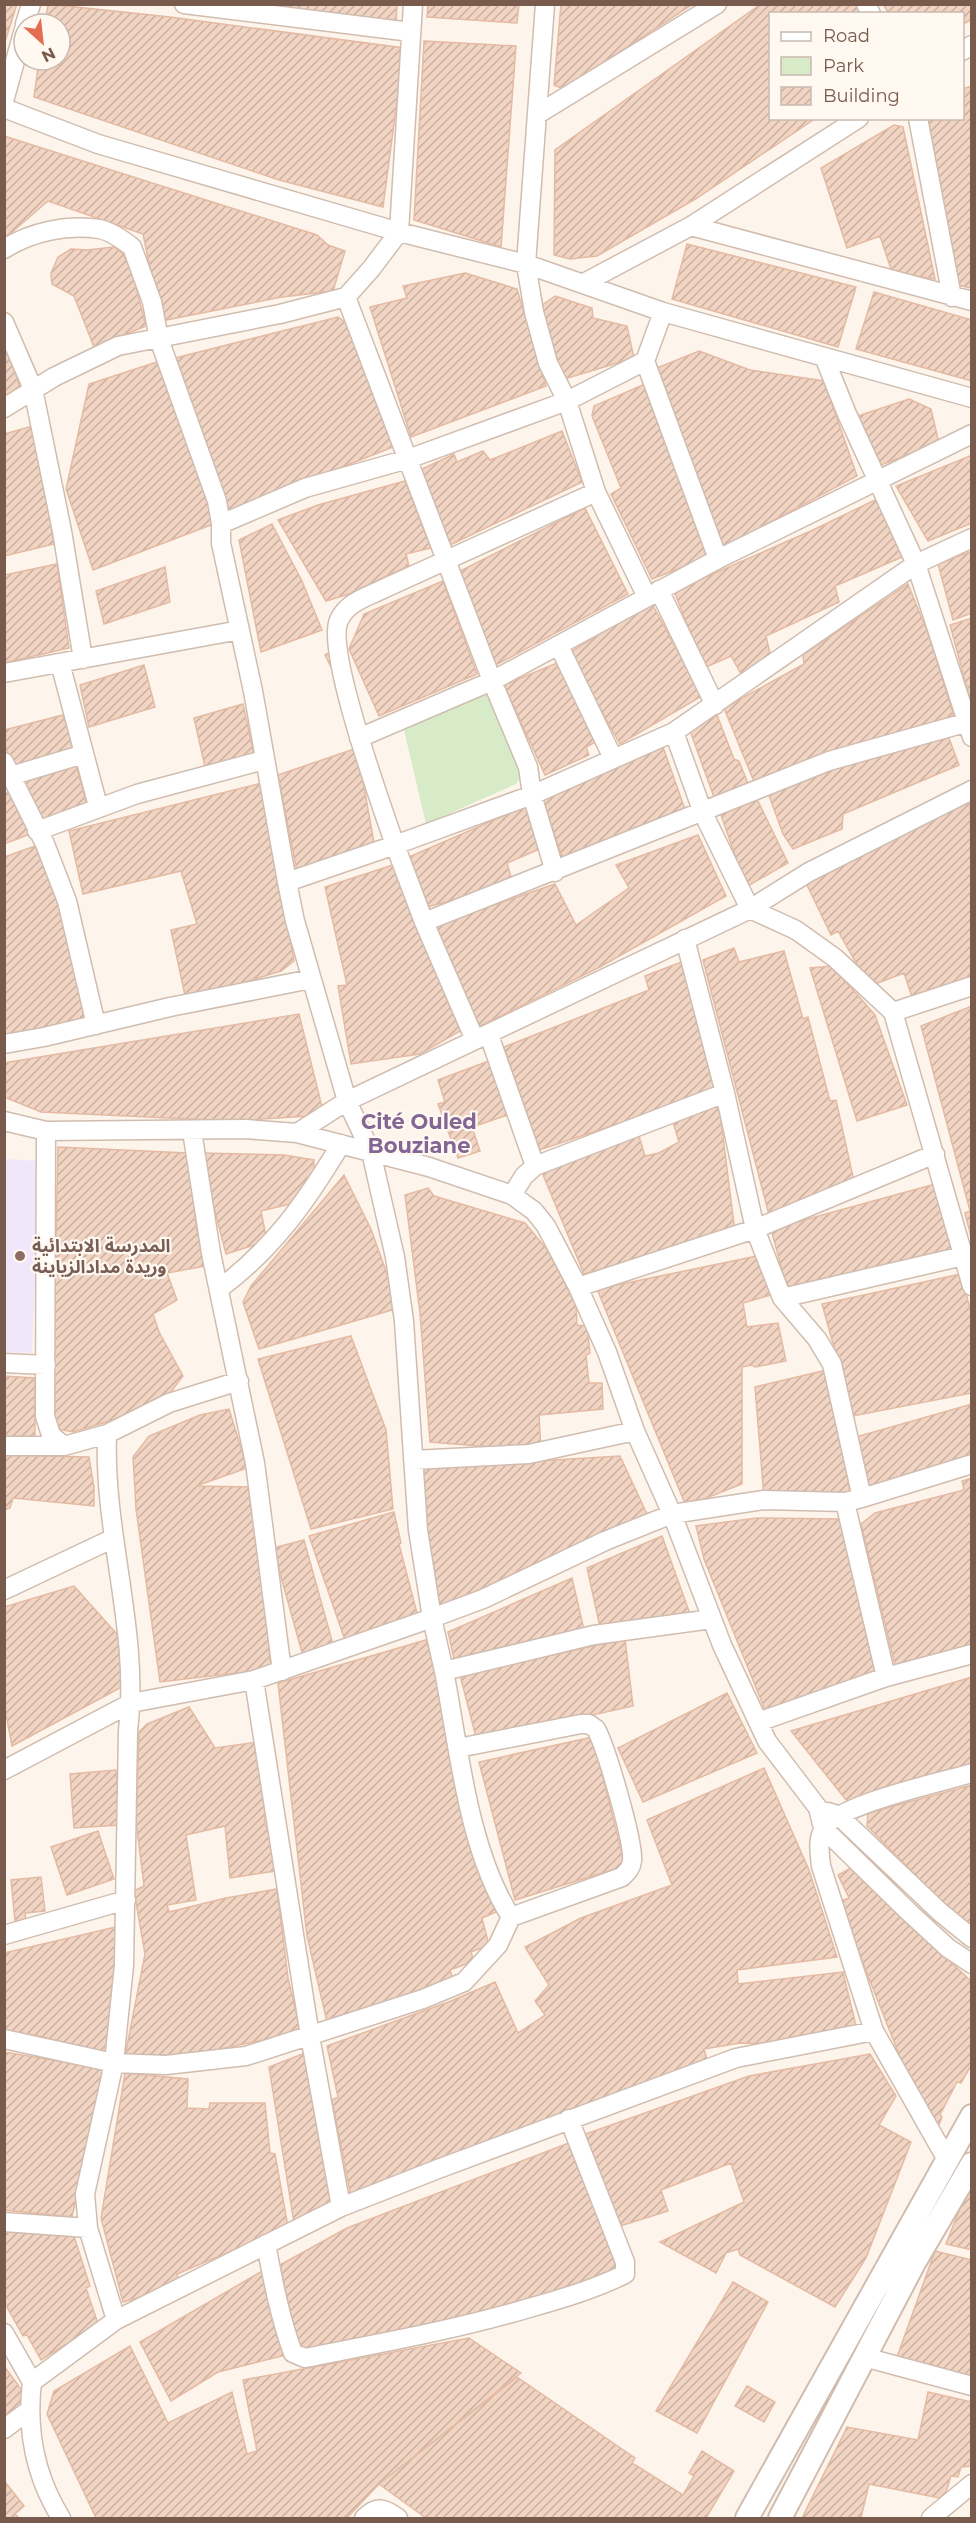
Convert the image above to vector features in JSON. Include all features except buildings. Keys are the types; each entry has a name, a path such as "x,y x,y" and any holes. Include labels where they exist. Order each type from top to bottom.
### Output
{"street":[{"path":"184,4 411,32"},
{"path":"4,408 78,364 118,346 159,339 187,330 280,314 346,297 399,232 413,4"},
{"path":"545,4 526,264 534,312 548,363 567,401 596,492 714,705"},
{"path":"538,114 717,4"},
{"path":"4,101 12,72"},
{"path":"4,108 98,144 399,232 526,264 663,312 972,398"},
{"path":"584,283 691,226 857,120"},
{"path":"918,120 952,297"},
{"path":"691,226 972,301"},
{"path":"4,249 33,234 101,229 132,247 152,302 159,339 217,501 221,524 221,543 240,630 287,882 311,979 347,1101 371,1152 395,1257 401,1301 418,1530 432,1618 479,1849 502,1904 511,1917"},
{"path":"346,297 448,560 492,681 528,767 532,795 555,872"},
{"path":"663,312 645,362 718,559"},
{"path":"4,322 33,389 62,531 82,659"},
{"path":"424,922 555,872 703,813 760,787 829,761 970,727 916,564 847,414 824,357"},
{"path":"221,524 305,488 408,459 567,401 645,362"},
{"path":"359,738 492,681 718,559 972,434"},
{"path":"536,1166 482,1037 424,922 395,845 359,738 342,670 336,631 338,622 350,605 596,492"},
{"path":"287,882 532,795 674,732 916,564 972,538"},
{"path":"4,673 240,630"},
{"path":"560,646 613,758"},
{"path":"60,663 98,807"},
{"path":"674,732 703,813 750,909 796,930 835,958 893,1012 968,1255 972,1286"},
{"path":"84,754 6,772 37,831 67,901 96,1024"},
{"path":"37,831 98,807 264,760"},
{"path":"297,1133 347,1101 750,909 819,867 972,790"},
{"path":"685,939 755,1228 782,1298 817,1339 832,1364 853,1500 886,1677"},
{"path":"4,1044 170,1006 311,979"},
{"path":"893,1012 972,986"},
{"path":"512,1195 524,1176 536,1166 724,1093"},
{"path":"4,1120 46,1131 245,1129 297,1133 429,1167 512,1195 534,1211 546,1226 578,1287 607,1352 635,1431 672,1515 712,1618 767,1741 818,1808 823,1828 818,1847 821,1866 874,2031 946,2158"},
{"path":"46,1131 47,1426 56,1441 64,1446"},
{"path":"192,1131 196,1168 255,1464 282,1671"},
{"path":"219,1289 255,1260 298,1213 341,1144"},
{"path":"578,1287 755,1228 935,1154"},
{"path":"782,1298 968,1255"},
{"path":"4,1363 46,1365"},
{"path":"4,1446 64,1446 107,1434 169,1403 239,1381"},
{"path":"413,1460 529,1454 635,1431"},
{"path":"107,1434 106,1464 114,1538 130,1646 131,1703 128,1731 126,1900 124,1956 114,2063 85,2194 88,2228 117,2320"},
{"path":"4,1770 131,1703 254,1680 282,1671 483,1599 605,1541 672,1515 764,1500 853,1500 972,1464"},
{"path":"4,1590 114,1538"},
{"path":"444,1671 594,1635 712,1618"},
{"path":"758,1722 886,1677 972,1654"},
{"path":"254,1680 310,2036 340,2207"},
{"path":"4,2039 114,2063 166,2065 246,2056 423,1999 464,1982 498,1945 511,1917 622,1876 630,1869 632,1853 600,1736 590,1724 458,1748"},
{"path":"823,1828 837,1815 864,1804 972,1773"},
{"path":"818,1808 837,1815 940,1912 972,1938"},
{"path":"823,1828 948,1948 972,1964"},
{"path":"4,1935 126,1900"},
{"path":"32,2382 117,2320 340,2207 736,2058 874,2031"},
{"path":"747,2518 946,2158 972,2116"},
{"path":"266,2244 277,2302 290,2346 293,2354 305,2358 427,2336 558,2300 615,2279 625,2274 625,2262 569,2119"},
{"path":"780,2518 914,2263 972,2164"},
{"path":"4,2222 88,2228"},
{"path":"893,2254 914,2263"},
{"path":"4,2333 32,2382 28,2411 29,2431 47,2496 61,2518"},
{"path":"864,2357 972,2386"},
{"path":"4,2428 28,2411"},
{"path":"931,2518 972,2484"},
{"path":"364,2518 377,2508 383,2508 398,2518"}],"shaded area":[{"name":"المدرسة الابتدائية وريدة مدادالزياينة","path":"5,1159 40,1161 32,1353 5,1352"}],"green space":[{"path":"486,692 524,771 516,784 426,824 404,730"}],"place":[{"name":"المدرسة الابتدائية وريدة مدادالزياينة","path":"20,1256"}],"district":[{"name":"Cité Ouled Bouziane","path":"419,1133"}]}
